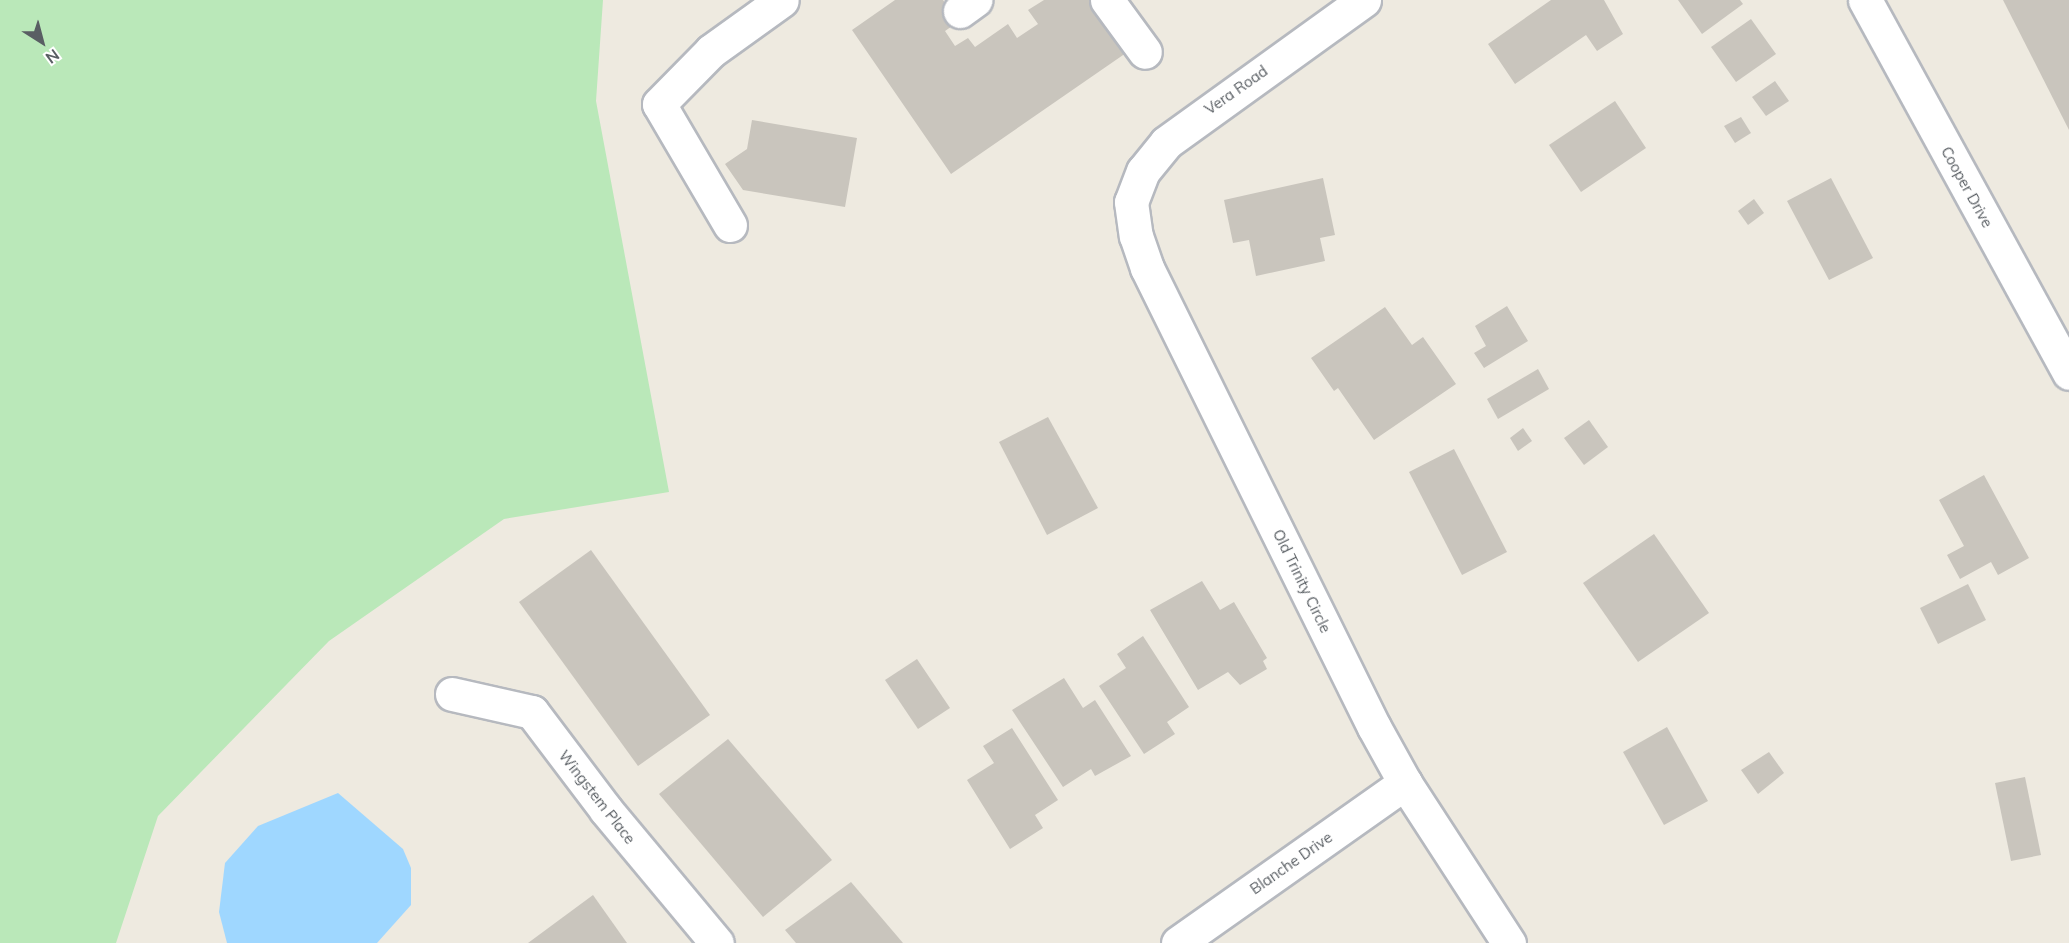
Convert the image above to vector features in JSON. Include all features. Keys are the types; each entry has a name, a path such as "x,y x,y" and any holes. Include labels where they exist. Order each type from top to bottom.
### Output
{"street":[{"path":"730,225 659,104 711,51 783,0"},
{"path":"1107,0 1145,52"},
{"name":"Vera Road","path":"1131,202 1143,171 1166,143 1364,0"},
{"name":"Cooper Drive","path":"1865,0 2069,373"},
{"name":"Old Trinity Circle","path":"1131,202 1136,236 1147,268 1405,783 1509,943"},
{"name":"Wingstem Place","path":"452,694 532,712 606,810 717,943"},
{"name":"Blanche Drive","path":"1178,943 1405,783"}],"green space":[{"path":"0,0 603,0 596,101 669,492 504,519 329,641 158,816 116,943 0,943"}],"water":[{"path":"338,793 403,849 411,868 411,905 377,943 227,943 219,912 225,863 258,826"}],"building":[{"path":"895,0 943,0 958,22 945,31 955,46 968,38 975,47 1008,24 1017,38 1038,24 1028,10 1044,0 1089,0 1126,53 951,174 852,30"},
{"path":"1551,0 1604,0 1623,34 1597,51 1586,35 1515,84 1488,44"},
{"path":"1678,0 1740,0 1743,4 1702,34"},
{"path":"2003,0 2069,0 2069,130"},
{"path":"1751,19 1776,54 1736,82 1711,47"},
{"path":"1775,81 1789,101 1766,116 1752,97"},
{"path":"1615,101 1646,148 1581,192 1549,145"},
{"path":"1741,117 1751,133 1735,143 1724,126"},
{"path":"752,120 857,138 845,207 743,190 725,164 747,149"},
{"path":"1323,178 1335,235 1320,238 1325,261 1256,276 1249,240 1233,243 1224,200"},
{"path":"1831,178 1873,258 1829,280 1787,201"},
{"path":"1754,199 1764,213 1748,225 1738,211"},
{"path":"1507,306 1528,341 1484,368 1474,353 1486,346 1475,326"},
{"path":"1385,307 1412,345 1423,337 1456,384 1374,440 1338,388 1334,391 1311,358"},
{"path":"1538,369 1549,389 1498,419 1487,399"},
{"path":"1048,417 1098,508 1047,535 999,442"},
{"path":"1589,420 1608,447 1584,465 1564,438"},
{"path":"1523,428 1532,441 1518,451 1510,438"},
{"path":"1454,449 1507,552 1462,575 1409,472"},
{"path":"1984,475 2029,558 1998,575 1991,562 1960,579 1947,555 1964,546 1939,500"},
{"path":"1654,534 1709,613 1638,662 1583,583"},
{"path":"591,550 710,715 638,766 519,602"},
{"path":"1202,581 1220,610 1234,602 1267,658 1263,661 1267,669 1240,685 1228,672 1198,690 1150,610"},
{"path":"1968,584 1986,620 1938,644 1920,608"},
{"path":"1143,636 1189,707 1167,722 1175,734 1144,754 1099,686 1126,668 1117,654"},
{"path":"917,659 950,708 918,729 885,680"},
{"path":"1064,678 1083,708 1095,700 1131,756 1095,776 1091,769 1063,787 1012,710"},
{"path":"1667,727 1708,801 1664,825 1623,752"},
{"path":"1012,728 1058,800 1035,815 1043,828 1010,849 967,780 994,763 983,746"},
{"path":"728,739 832,860 763,917 659,794"},
{"path":"1769,752 1784,773 1758,794 1741,770"},
{"path":"2025,777 2041,855 2011,861 1995,783"},
{"path":"851,882 903,943 796,943 785,930"},
{"path":"593,895 627,943 528,943"}]}
